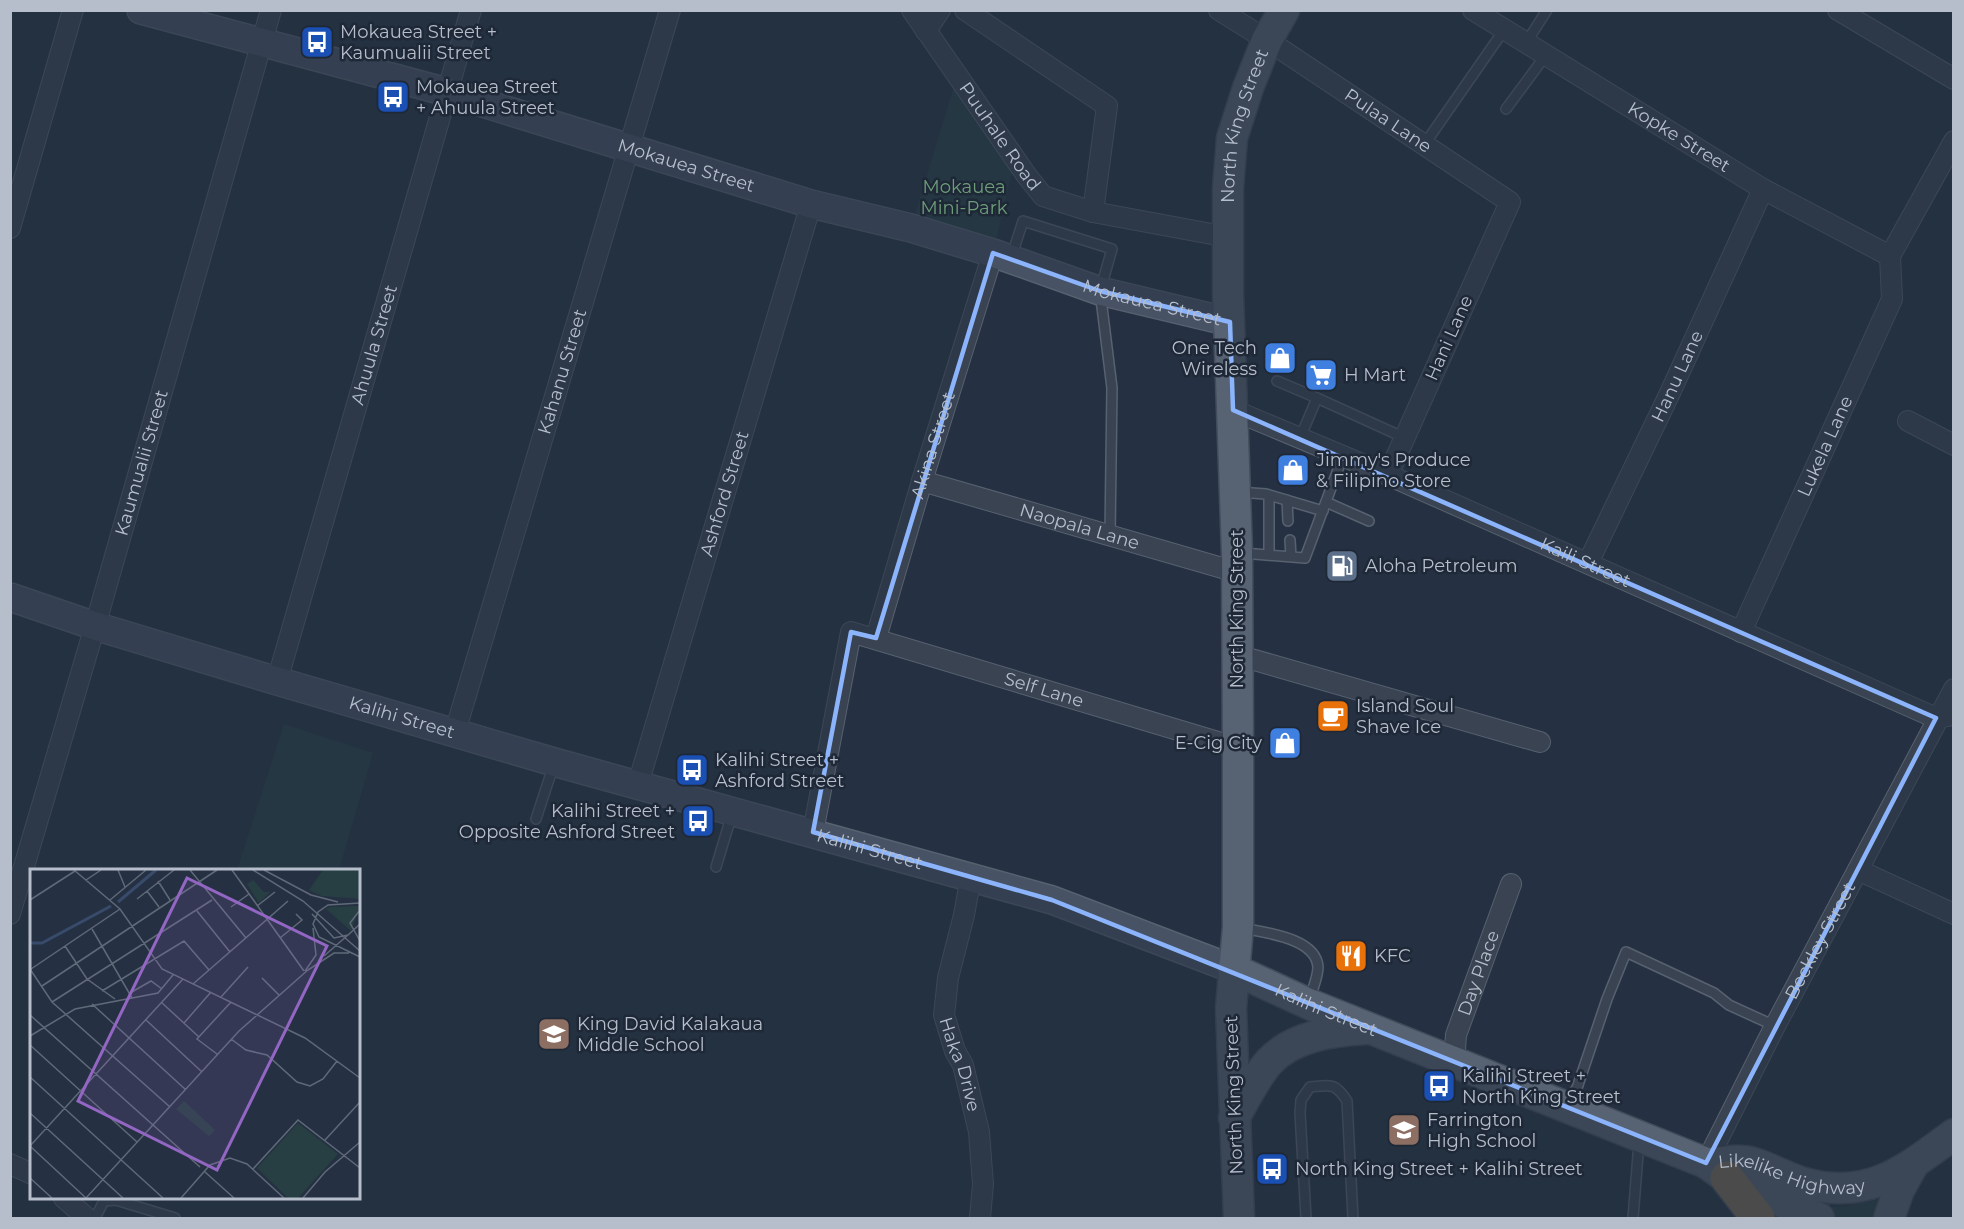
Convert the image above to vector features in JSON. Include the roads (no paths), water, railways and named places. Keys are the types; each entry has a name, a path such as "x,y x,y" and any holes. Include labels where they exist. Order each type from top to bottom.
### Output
{"highway":[{"path":"1717,1171 1758,1218"}],"main road":[{"name":"Mokauea Street","path":"141,10 447,92 811,204 911,228 1002,256 1100,291 1230,322"},
{"name":"North King Street","path":"1239,1218 1231,1008 1238,927 1238,748 1228,188 1232,138 1267,40 1284,10"},
{"name":"Kalihi Street","path":"10,597 95,626 554,762 1052,900 1233,969 1309,1004 1454,1064 1639,1136 1717,1171"},
{"path":"1234,1118 1263,1071 1281,1051 1297,1042 1315,1037 1369,1028"},
{"name":"Likelike Highway","path":"1717,1171 1745,1161 1803,1183 1834,1189 1865,1186 1892,1177 1953,1134"},
{"path":"1889,1218 1899,1190 1914,1163"},
{"name":"Likelike Highway","path":"1717,1171 1819,1218"}],"street":[{"path":"10,228 73,10"},
{"name":"Kaumualii Street","path":"10,914 271,10"},
{"name":"Ahuula Street","path":"277,681 471,10"},
{"name":"Kahanu Street","path":"455,732 670,10"},
{"name":"Puuhale Road","path":"912,10 1043,196 1093,212 1228,237"},
{"path":"926,31 940,10"},
{"path":"965,10 1107,106 1093,212"},
{"name":"Pulaa Lane","path":"1219,10 1510,202"},
{"path":"1838,10 1953,79"},
{"name":"Kopke Street","path":"1490,18 1526,43 1763,189 1890,256"},
{"path":"1890,256 1953,141"},
{"name":"Hanu Lane","path":"1588,563 1669,395 1763,189"},
{"name":"Hani Lane","path":"1388,475 1510,202"},
{"name":"Ashford Street","path":"638,784 811,204"},
{"name":"Akina Street","path":"876,638 922,481 1002,256"},
{"name":"Lukela Lane","path":"1741,632 1892,298 1890,256"},
{"name":"Kaili Street","path":"1233,410 1388,475 1741,632 1945,717"},
{"path":"1908,421 1953,445"},
{"name":"Naopala Lane","path":"922,481 1110,536 1236,562"},
{"name":"Self Lane","path":"813,832 851,632 1238,748"},
{"path":"1237,656 1540,742"},
{"name":"Beckley Street","path":"1717,1171 1775,1026 1858,870 1945,717 1953,689"},
{"path":"1858,870 1953,914"},
{"name":"Haka Drive","path":"970,876 964,915 948,978 945,1016 954,1051 963,1065 979,1132 983,1184 980,1218"},
{"name":"Day Place","path":"1454,1064 1456,1035 1511,884"},
{"path":"10,1164 30,1173"},
{"path":"66,1199 87,1218"}],"lane":[{"path":"1526,43 1547,10"},
{"path":"1424,145 1490,18"},
{"path":"1506,109 1546,55"},
{"path":"1002,256 1023,221 1112,249 1100,291 1112,388 1110,536"},
{"path":"1277,381 1405,438"},
{"path":"1300,438 1317,398"},
{"path":"1236,562 1269,555 1305,558 1343,456"},
{"path":"1235,492 1269,495 1324,507 1369,521"},
{"path":"1269,495 1269,555"},
{"path":"1287,500 1288,521"},
{"path":"1290,540 1291,556"},
{"path":"536,819 554,762"},
{"path":"716,867 732,811"},
{"path":"1238,927 1276,934 1310,947 1318,968 1309,1004"},
{"path":"1564,1106 1577,1088 1607,999 1626,952 1714,993 1729,1005 1775,1026"},
{"path":"1306,1218 1301,1100 1310,1087 1330,1084 1340,1089 1347,1101 1353,1218"},
{"path":"1633,1218 1639,1136"},
{"path":"95,1218 104,1201 116,1200 175,1218"}],"place":[{"name":"Mokauea Street + Kaumualii Street","path":"317,42"},
{"name":"Mokauea Street + Ahuula Street","path":"393,97"},
{"name":"One Tech Wireless","path":"1280,358"},
{"name":"H Mart","path":"1321,375"},
{"name":"Jimmy's Produce & Filipino Store","path":"1293,470"},
{"name":"Aloha Petroleum","path":"1342,566"},
{"name":"Island Soul Shave Ice","path":"1333,716"},
{"name":"E-Cig City","path":"1285,743"},
{"name":"Kalihi Street + Ashford Street","path":"692,770"},
{"name":"Kalihi Street + Opposite Ashford Street","path":"698,821"},
{"name":"KFC","path":"1351,956"},
{"name":"King David Kalakaua Middle School","path":"554,1034"},
{"name":"Kalihi Street + North King Street","path":"1439,1086"},
{"name":"Farrington High School","path":"1404,1130"},
{"name":"North King Street + Kalihi Street","path":"1272,1169"}],"park label":[{"name":"Mokauea Mini-Park","path":"964,198"}]}
